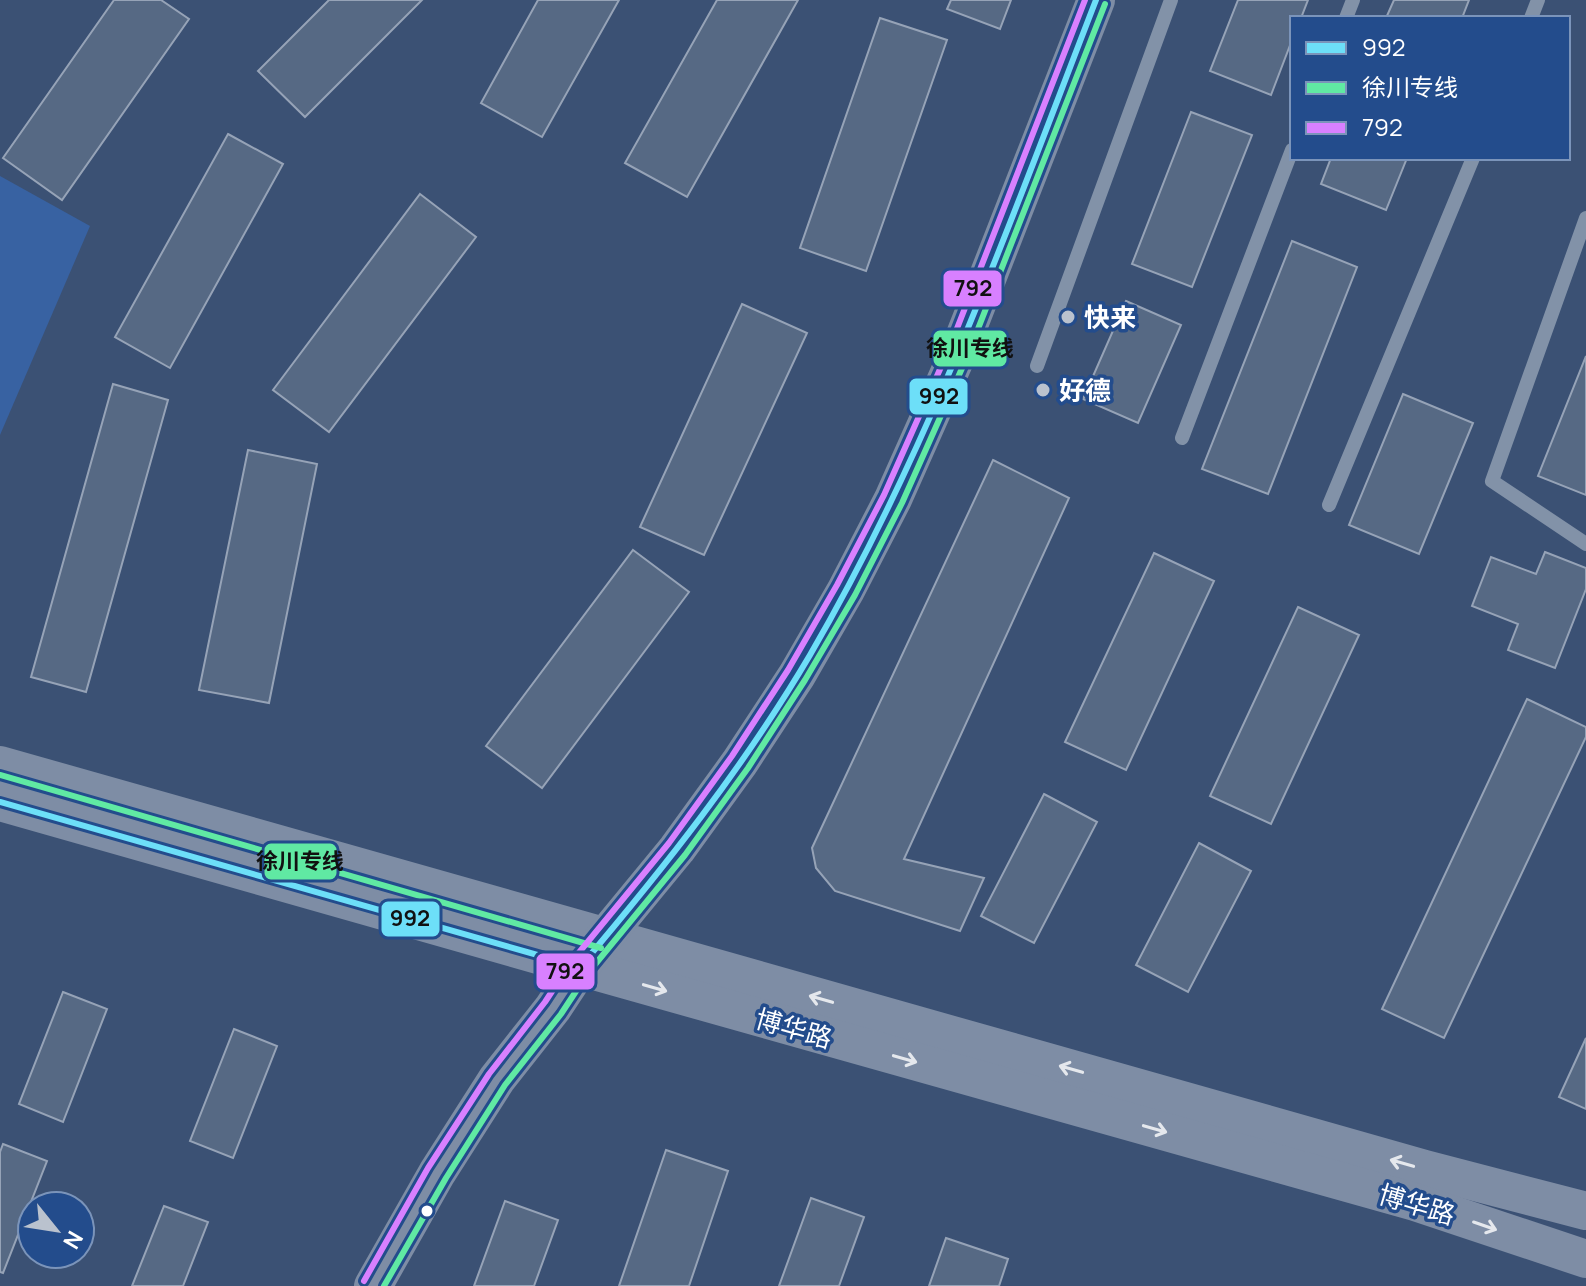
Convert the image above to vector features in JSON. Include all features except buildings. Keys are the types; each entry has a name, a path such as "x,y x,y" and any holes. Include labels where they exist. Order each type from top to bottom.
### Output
{"street":[{"path":"373,1286 437,1173 497,1079 553,1008 580,967 677,849 740,762 797,675 846,590 893,499 958,353 1096,0"},
{"name":"博华路","path":"0,765 1425,1169 1586,1211"},
{"name":"博华路","path":"0,802 1415,1202 1586,1259"}],"lane":[{"path":"1037,366 1171,0"},
{"path":"1182,438 1290,155"},
{"path":"1329,505 1472,160"},
{"path":"1586,218 1492,481 1586,544"}],"shaded area":[{"path":"0,176 90,226 0,435"}],"transit line":[{"name":"792","path":"364,1281 428,1168 489,1074 545,1002 572,961 669,843 732,756 788,670 837,585 884,495 949,349 1085,0"},
{"name":"992","path":"0,802 580,967 730,777 785,697 853,577 931,416 966,334 1096,0"},
{"name":"徐川专线","path":"384,1286 446,1178 505,1085 561,1014 588,973 685,855 748,768 855,595 902,503 967,357 1105,4"},
{"name":"徐川专线","path":"0,775 601,948"}],"place":[{"name":"快来","path":"1068,317"},
{"name":"好德","path":"1043,390"}]}
